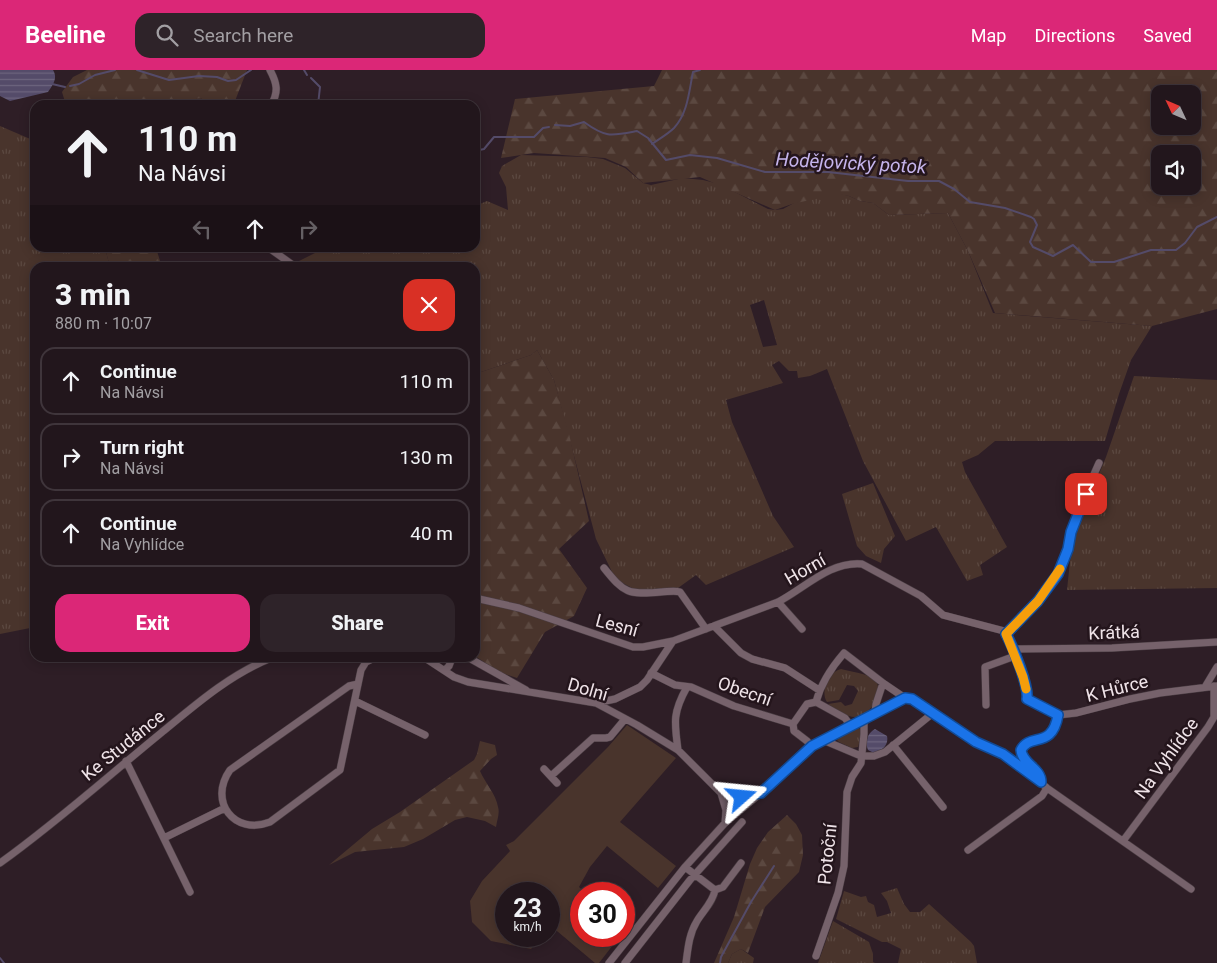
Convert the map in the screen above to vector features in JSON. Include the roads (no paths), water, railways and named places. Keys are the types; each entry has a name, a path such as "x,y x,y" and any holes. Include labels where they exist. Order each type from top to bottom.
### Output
{"street":[{"path":"270,70 277,89 273,100"},
{"path":"275,252 289,262"},
{"path":"1041,782 1038,774 1023,758 1021,750 1024,746 1051,734 1056,725 1058,715 1027,699 1028,696 1023,677 1006,634 1038,601 1058,574 1068,549 1078,510 1099,463"},
{"name":"Horní","path":"672,641 778,602 823,573 847,564 862,564 921,596 943,615 997,628 1006,634"},
{"path":"604,568 619,586 630,592 680,592 706,628"},
{"name":"Lesní","path":"480,599 519,608 633,647 643,647 672,641"},
{"path":"778,602 802,629"},
{"path":"714,626 741,653 752,659 785,668 819,690"},
{"path":"596,703 615,699 640,687 672,641"},
{"name":"Krátká","path":"986,705 985,667 1014,653 1217,642"},
{"path":"816,702 819,690 832,667 844,653 882,683 905,698 912,699 976,742 1003,754 1047,788 1191,889"},
{"name":"Ke Studánce","path":"0,863 70,809 212,692 241,672 262,662"},
{"path":"358,684 349,686 230,770 224,778 222,788 225,808 232,817 242,824 251,826 270,822 340,770 362,666 368,662"},
{"name":"Dolní","path":"432,662 454,677 468,682 596,703 638,725 678,750 721,793"},
{"path":"445,670 450,662"},
{"path":"477,662 531,693"},
{"path":"1204,687 1217,668"},
{"name":"Obecní","path":"651,673 675,684 697,689 734,706 793,724"},
{"path":"876,712 876,704 882,683"},
{"path":"678,750 674,716 687,686"},
{"name":"K Hůrce","path":"1058,715 1076,713 1160,692 1215,686"},
{"name":"Na Vyhlídce","path":"1123,841 1214,717 1215,686"},
{"path":"625,963 734,824 761,793 812,746 905,698"},
{"path":"355,701 425,735"},
{"path":"812,746 794,732 793,724 808,704 816,702 845,718 850,725"},
{"path":"823,740 861,756 874,756 885,752 933,713"},
{"name":"Potoční","path":"816,956 838,893 844,858 847,792 852,777 861,763 864,718"},
{"path":"551,776 593,738 606,738 610,736 625,719"},
{"path":"893,745 943,807"},
{"path":"126,761 190,892"},
{"path":"544,769 557,783"},
{"path":"968,850 1042,796 1047,788"},
{"path":"721,793 742,797 761,793"},
{"path":"721,793 726,810 734,824"},
{"path":"164,838 225,808"},
{"path":"609,963 685,867 734,824"},
{"path":"715,890 723,887 740,863"},
{"path":"685,867 715,890"},
{"path":"686,963 693,929 712,899 715,890"},
{"path":"657,902 665,912"}],"waterway":[{"name":"Hodějovický potok","path":"70,86 79,84 95,75 115,70"},
{"name":"Hodějovický potok","path":"137,70 169,80 199,76 217,77 228,81 236,80 251,70"},
{"name":"Hodějovický potok","path":"304,70 307,75"},
{"path":"652,144 672,130 679,122 687,102 693,72 700,70"},
{"name":"Hodějovický potok","path":"311,78 320,87 319,100"},
{"name":"Hodějovický potok","path":"52,84 65,87"},
{"name":"Hodějovický potok","path":"555,125 570,126 584,122 598,131 615,135 637,131 648,138 666,160 690,155 717,158 765,172 828,172 908,181 939,181 954,189 970,202 1005,208 1034,219 1037,225 1030,242 1033,247 1053,256 1073,245 1091,262 1114,262 1151,250 1176,250 1185,243 1197,227 1217,217"},
{"name":"Hodějovický potok","path":"480,150 484,149 494,137 534,137 543,128 549,127"},
{"path":"720,963 721,957 751,902 774,866"},
{"path":"0,958 4,963"}]}
